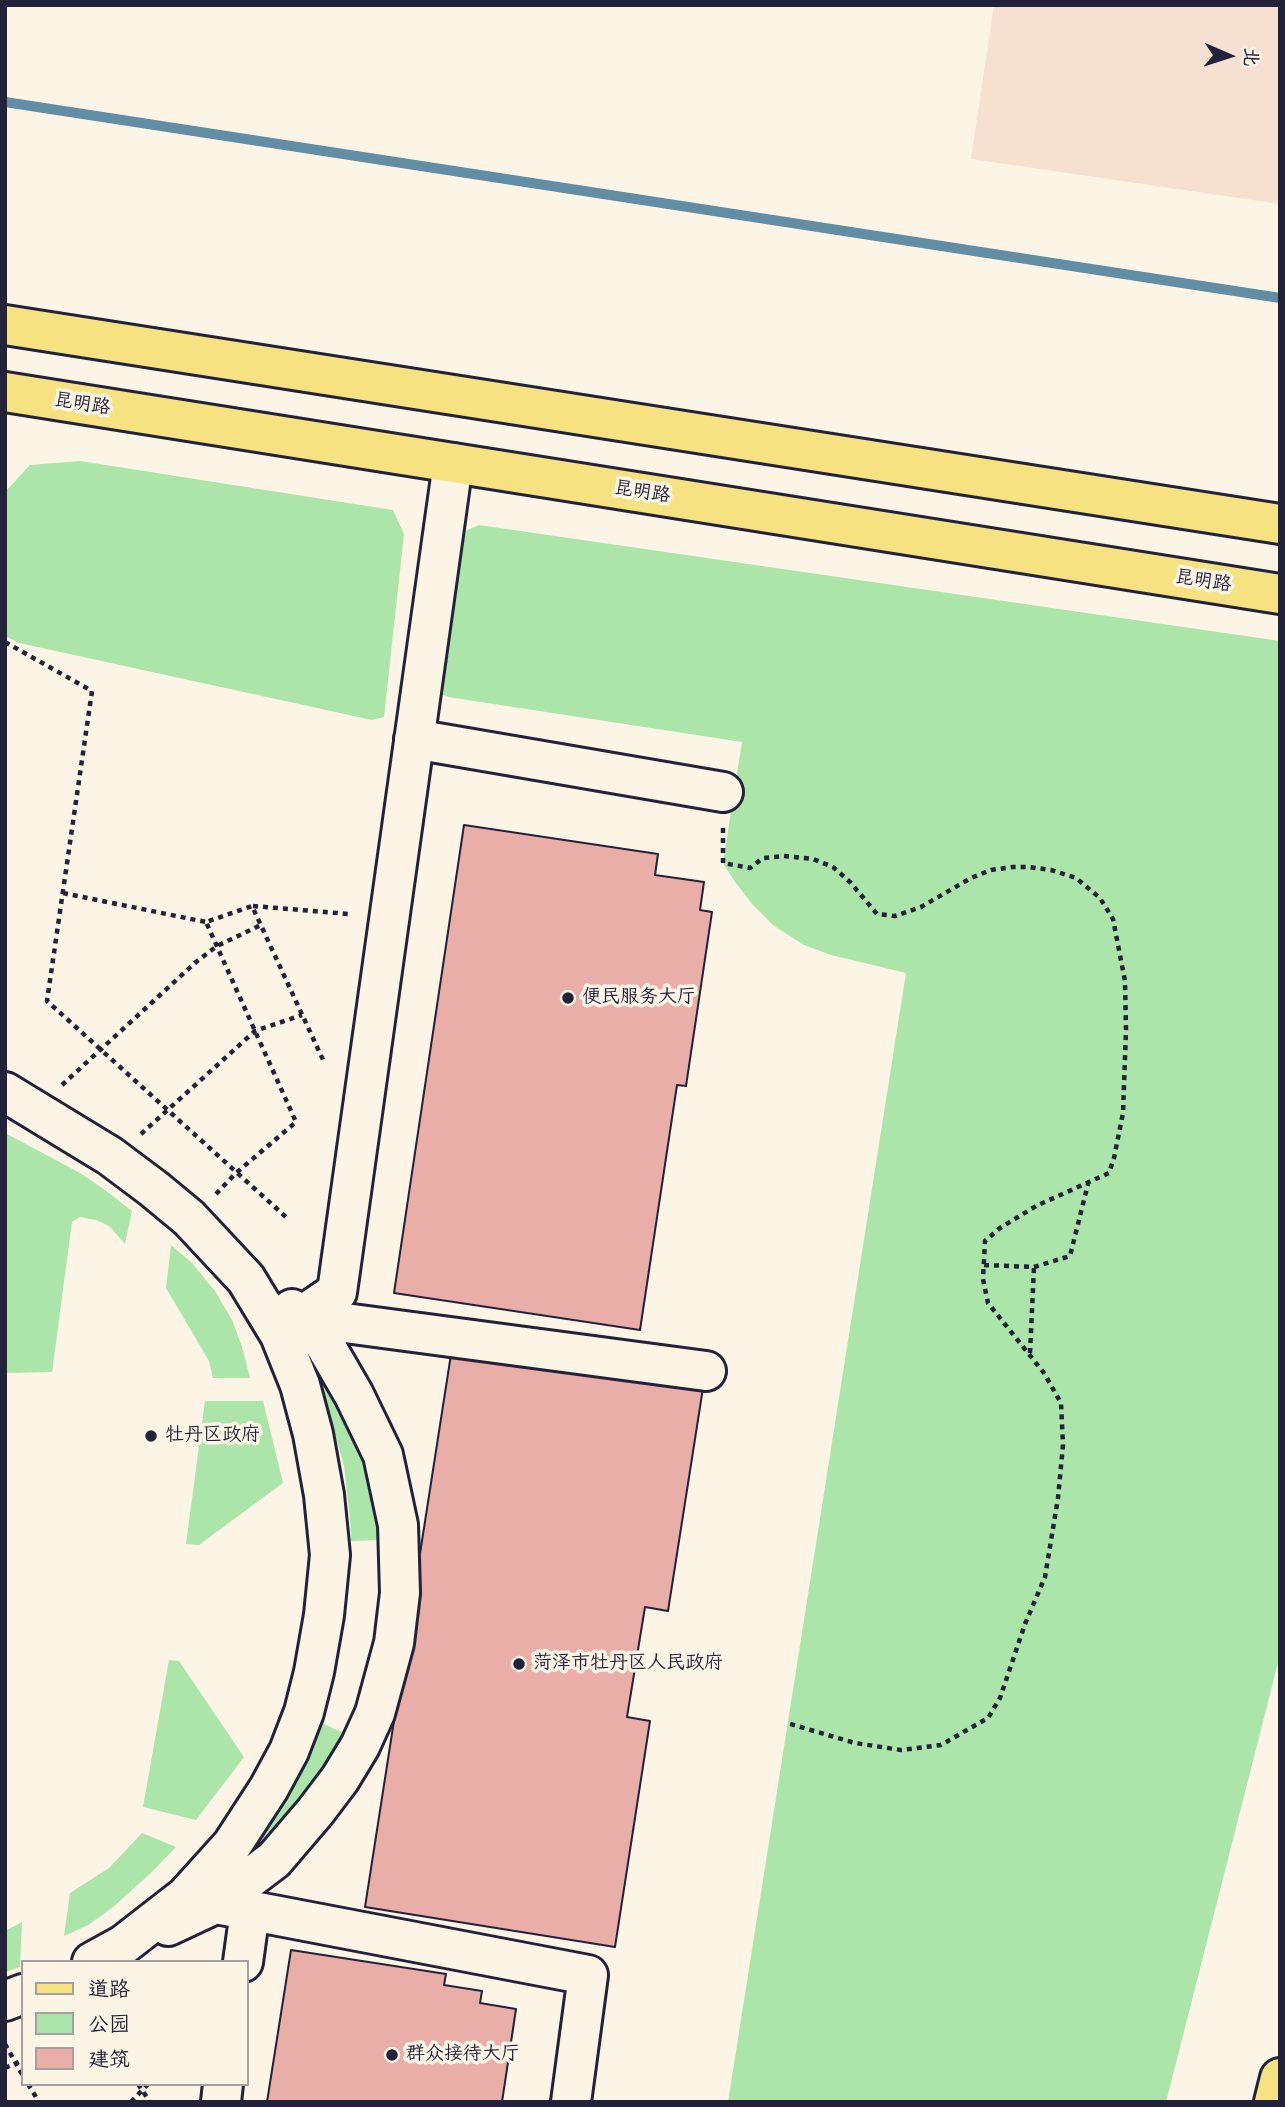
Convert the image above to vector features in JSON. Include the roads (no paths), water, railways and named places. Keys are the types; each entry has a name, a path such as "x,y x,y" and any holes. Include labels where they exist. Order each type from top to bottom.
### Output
{"main road":[{"path":"5,325 1280,524"},
{"name":"昆明路","path":"5,392 1280,594"},
{"path":"1274,2102 1280,2078"}],"lane":[{"path":"108,1954 233,1908 340,1779 360,1746 381,1699 397,1625 400,1593 398,1525 383,1455 354,1395 321,1338 323,1310 414,739 453,463"},
{"path":"414,739 723,792"},
{"path":"5,1092 110,1156 154,1189 189,1218 246,1279 280,1335 300,1385 313,1434 324,1495 330,1555 324,1615 304,1712 289,1751 232,1845 186,1896 108,1954"},
{"path":"246,1279 281,1299 323,1310 706,1371"},
{"path":"232,1845 233,1908 243,1960"},
{"path":"233,1908 588,1975 571,2102"}],"waterway":[{"path":"5,102 1280,298"}],"place":[{"name":"便民服务大厅","path":"568,998"},
{"name":"牡丹区政府","path":"151,1436"},
{"name":"菏泽市牡丹区人民政府","path":"519,1664"},
{"name":"群众接待大厅","path":"392,2055"}]}
